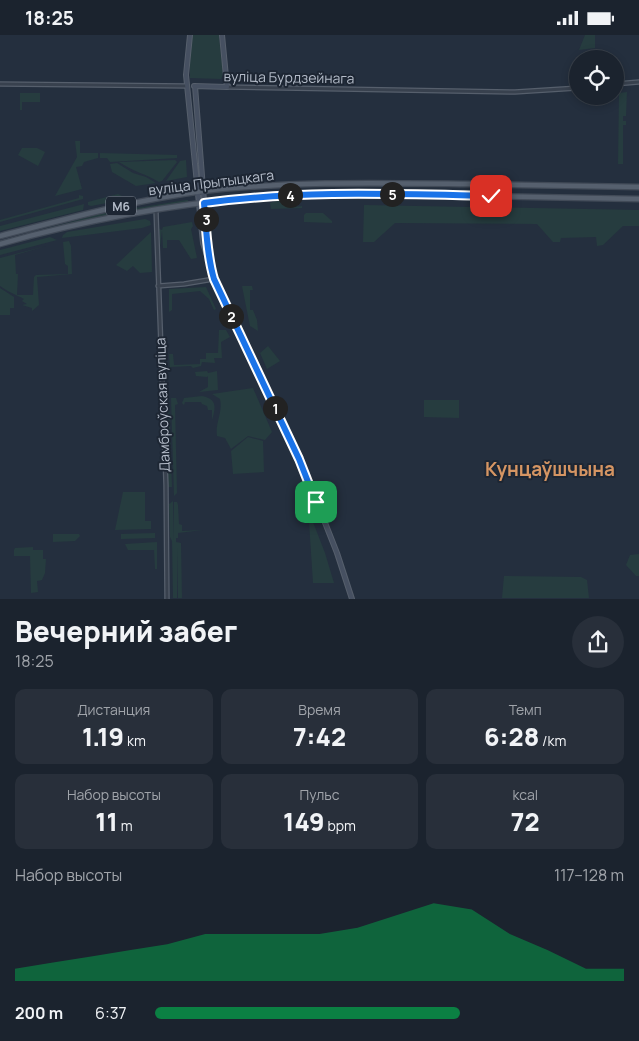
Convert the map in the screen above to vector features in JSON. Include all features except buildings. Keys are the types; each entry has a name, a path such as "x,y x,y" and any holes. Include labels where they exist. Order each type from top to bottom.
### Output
{"main road":[{"path":"190,35 186,75 203,243 214,279 302,467 337,553 352,599"},
{"path":"222,35 227,87"},
{"name":"вуліца Бурдзейнага","path":"187,86 227,87"},
{"path":"195,86 208,257"},
{"name":"вуліца Прытыцкага","path":"0,236 108,208 203,191 275,185 333,183 639,187"},
{"name":"вуліца Прытыцкага","path":"0,244 94,221 204,203 284,195 332,193 639,199"}],"street":[{"path":"624,83 639,82"},
{"name":"вуліца Бурдзейнага","path":"0,84 187,86"},
{"name":"вуліца Бурдзейнага","path":"227,87 515,92 569,89"},
{"name":"Дамброўская вуліца","path":"156,211 166,485 168,599"},
{"path":"158,286 214,279"}],"green space":[{"path":"190,35 219,35 223,74 221,79 190,78"},
{"path":"585,35 595,35 595,48 579,50"},
{"path":"624,92 627,92 626,116 623,116 623,121 626,121 626,125 623,125 623,164 618,164 619,105 624,105"},
{"path":"20,93 40,93 40,102 22,102 22,110 20,110"},
{"path":"75,141 80,141 80,153 98,153 98,158 84,162 82,166 76,167 82,189 55,196 77,157"},
{"path":"22,148 37,148 45,152 38,166 18,155"},
{"path":"100,153 177,155 177,158 110,162 107,158 100,158"},
{"path":"175,160 177,162 162,181 159,182 119,162"},
{"path":"186,160 187,177 166,181 180,161"},
{"path":"117,163 133,173 146,177 156,183 136,186 112,172 110,164"},
{"path":"118,194 122,196 123,200 88,205 88,202"},
{"path":"79,195 83,196 83,199 0,222 0,220 79,198"},
{"path":"188,200 188,203 93,218 0,242 100,214"},
{"path":"278,200 288,200 294,207 302,206 302,208 271,209 270,203"},
{"path":"84,204 83,210 0,231 0,226"},
{"path":"364,205 639,210 639,226 623,226 603,245 597,246 596,237 561,238 560,242 553,242 537,224 395,223 374,242 363,242"},
{"path":"306,213 323,213 332,223 304,222 304,215"},
{"path":"145,219 150,221 151,225 142,228 62,238 67,232"},
{"path":"192,222 193,226 191,229 197,258 191,259 179,240 167,240 167,248 163,248 162,231 160,246 159,229 162,230 163,227"},
{"path":"151,232 152,272 140,273 133,266 127,271 116,265"},
{"path":"50,237 57,240 0,255 0,250"},
{"path":"69,241 71,246 72,274 37,277 39,305 32,311 32,308 22,305 27,304 22,301 24,299 0,286 0,258 46,246 15,255 16,274 18,274 17,295 33,295 34,277 36,275 68,274 63,242"},
{"path":"242,286 252,286 253,290 250,290 250,310 253,310 257,320 258,331 250,326"},
{"path":"206,287 216,309 214,310 209,299 200,291 172,294 172,310 169,312 169,289"},
{"path":"0,288 14,297 14,308 10,308 10,315 0,315"},
{"path":"219,330 226,330 230,337 221,342 222,358 214,358 215,363 202,362 201,366 193,368 191,366 171,367 170,369 169,354 173,354 174,365 200,364 200,359 206,359 206,353 218,353"},
{"path":"268,346 280,361 267,369 260,353"},
{"path":"207,371 208,373 217,371 218,390 199,392 208,387 208,376 196,376 195,372"},
{"path":"253,388 272,432 265,440 248,436 231,449 225,438 217,436 221,404 220,399 212,394"},
{"path":"202,396 213,401 214,411 212,420 212,410 208,410 207,406 201,402 185,402 184,405 182,403 184,398"},
{"path":"166,398 169,398 172,487 168,487"},
{"path":"171,398 176,398 178,404 175,405 177,493 174,496"},
{"path":"424,400 459,400 459,418 424,417"},
{"path":"248,437 263,441 264,472 233,474 231,451"},
{"path":"123,492 145,492 145,521 151,521 151,529 115,530"},
{"path":"173,501 174,541 174,502 177,502 178,505 179,524 182,525 182,531 203,530 178,533 178,538 176,538 176,542 181,543 182,598 178,598 177,548 177,598 173,598 169,504"},
{"path":"309,522 313,522 334,583 313,583"},
{"path":"155,533 155,538 121,539 121,534"},
{"path":"53,534 79,534 80,536 75,541 53,542"},
{"path":"157,542 157,569 155,569 154,550 128,550 125,544"},
{"path":"33,547 33,550 43,550 43,559 46,559 45,573 42,580 37,581 38,592 31,593 30,556 14,556 14,550 15,548"},
{"path":"639,554 639,576 636,576 626,565 630,555"},
{"path":"504,576 581,577 587,580 589,598 502,598"}],"district":[{"name":"Кунцаўшчына","path":"550,469"}],"route":[{"path":"316,502 299,459 218,290 208,257 204,203 284,195 332,193 491,196"}]}
